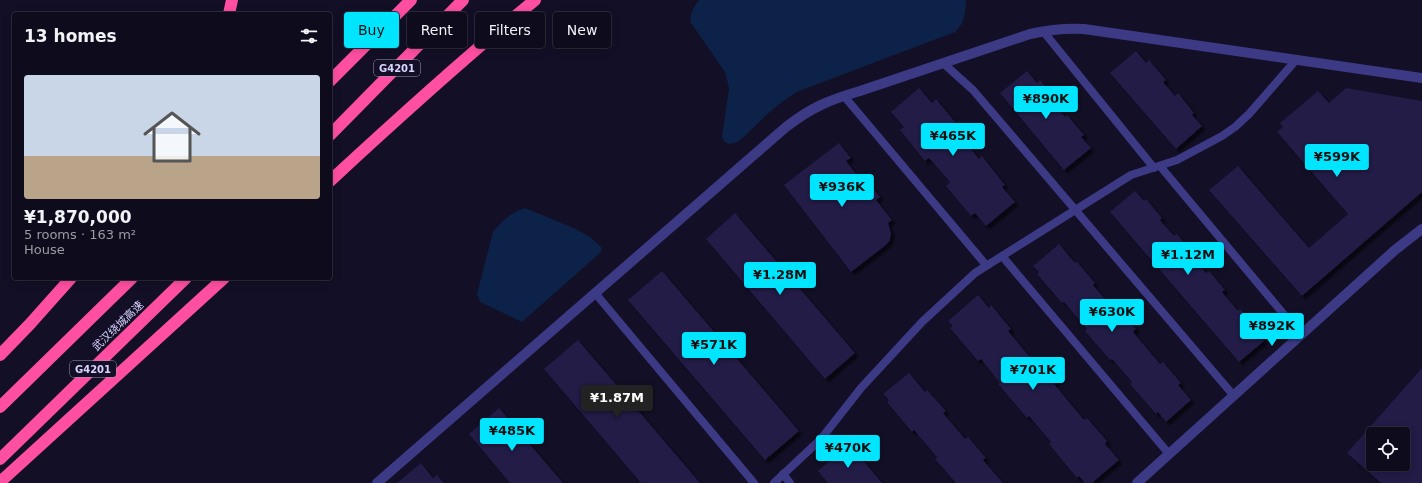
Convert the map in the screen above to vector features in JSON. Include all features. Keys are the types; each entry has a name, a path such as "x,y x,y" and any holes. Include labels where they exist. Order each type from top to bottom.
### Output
{"highway":[{"path":"229,12 232,0"},
{"name":"G4201","path":"332,79 411,0"},
{"name":"G4201","path":"332,133 463,0"},
{"path":"332,179 432,87 534,0"},
{"path":"0,354 30,324 69,280"},
{"name":"G4201","path":"0,407 130,280"},
{"name":"武汉绕城高速","path":"0,459 184,280"},
{"path":"0,482 222,280"}],"street":[{"path":"377,483 786,127 801,115 832,99 1030,34 1070,28 1422,78"},
{"path":"1137,483 1394,250 1422,229"}],"lane":[{"path":"1043,31 1301,335"},
{"path":"774,483 820,439 860,388 922,322 975,273 1131,175 1177,160 1222,136 1235,127 1249,114 1296,60"},
{"path":"943,63 973,90 1234,396"},
{"path":"844,96 986,265"},
{"path":"1002,256 1169,454"},
{"path":"595,293 754,483"},
{"path":"783,474 790,483"}],"water":[{"path":"699,0 966,1 963,22 955,32 799,91 772,110 741,139 731,144 727,143 722,137 729,88 725,72 691,23 691,14"},
{"path":"525,208 576,229 590,237 602,248 601,252 522,322 480,302 477,294 493,232 516,211"}],"building":[{"path":"1136,51 1146,63 1149,60 1166,80 1163,82 1175,96 1178,93 1194,113 1192,115 1202,126 1176,149 1110,73"},
{"path":"1027,71 1037,83 1040,80 1056,100 1053,103 1065,117 1067,115 1084,135 1081,137 1091,148 1064,170 1000,93"},
{"path":"919,88 932,103 936,99 960,128 956,131 979,159 982,156 1005,185 1002,187 1015,202 986,226 975,213 971,216 946,186 950,182 929,158 925,161 900,130 904,127 891,112"},
{"path":"1346,88 1422,101 1422,192 1302,296 1209,190 1238,166 1309,248 1348,214 1277,132 1283,127 1280,123 1318,91 1329,103"},
{"path":"839,143 851,158 846,161 865,185 868,182 880,197 876,200 892,220 888,223 891,233 890,240 886,245 851,272 784,185"},
{"path":"1135,191 1144,201 1146,199 1162,218 1160,220 1174,236 1177,234 1193,253 1190,255 1206,273 1209,271 1225,290 1222,292 1238,311 1240,309 1256,327 1254,329 1264,341 1239,362 1110,212"},
{"path":"735,213 855,353 825,379 706,239"},
{"path":"1059,244 1095,283 1093,285 1115,311 1118,308 1136,329 1133,332 1160,364 1163,362 1181,383 1178,385 1191,400 1166,422 1158,412 1156,414 1130,384 1132,382 1112,359 1110,360 1085,331 1087,329 1037,274 1039,272 1033,266"},
{"path":"662,271 799,431 765,460 628,300"},
{"path":"978,295 989,308 991,305 1011,329 1008,331 1033,361 1037,358 1057,381 1054,384 1084,420 1087,418 1107,441 1105,444 1119,460 1092,483 1085,483 1079,476 1077,478 1049,444 1051,442 1029,416 1027,418 998,384 1000,383 981,359 978,361 950,328 953,326 948,321"},
{"path":"578,340 700,483 641,483 544,369"},
{"path":"1422,368 1422,483 1381,483 1367,471 1410,471 1410,427 1370,427"},
{"path":"909,373 925,392 927,390 946,411 943,413 965,439 968,437 986,458 983,460 1003,483 956,483 935,459 937,457 914,430 912,432 887,402 889,400 883,394"},
{"path":"499,408 563,483 510,483 469,434"},
{"path":"1366,431 1366,470 1347,453"},
{"path":"849,444 882,483 828,483 818,471"},
{"path":"421,463 433,478 437,475 444,483 397,483"}]}
